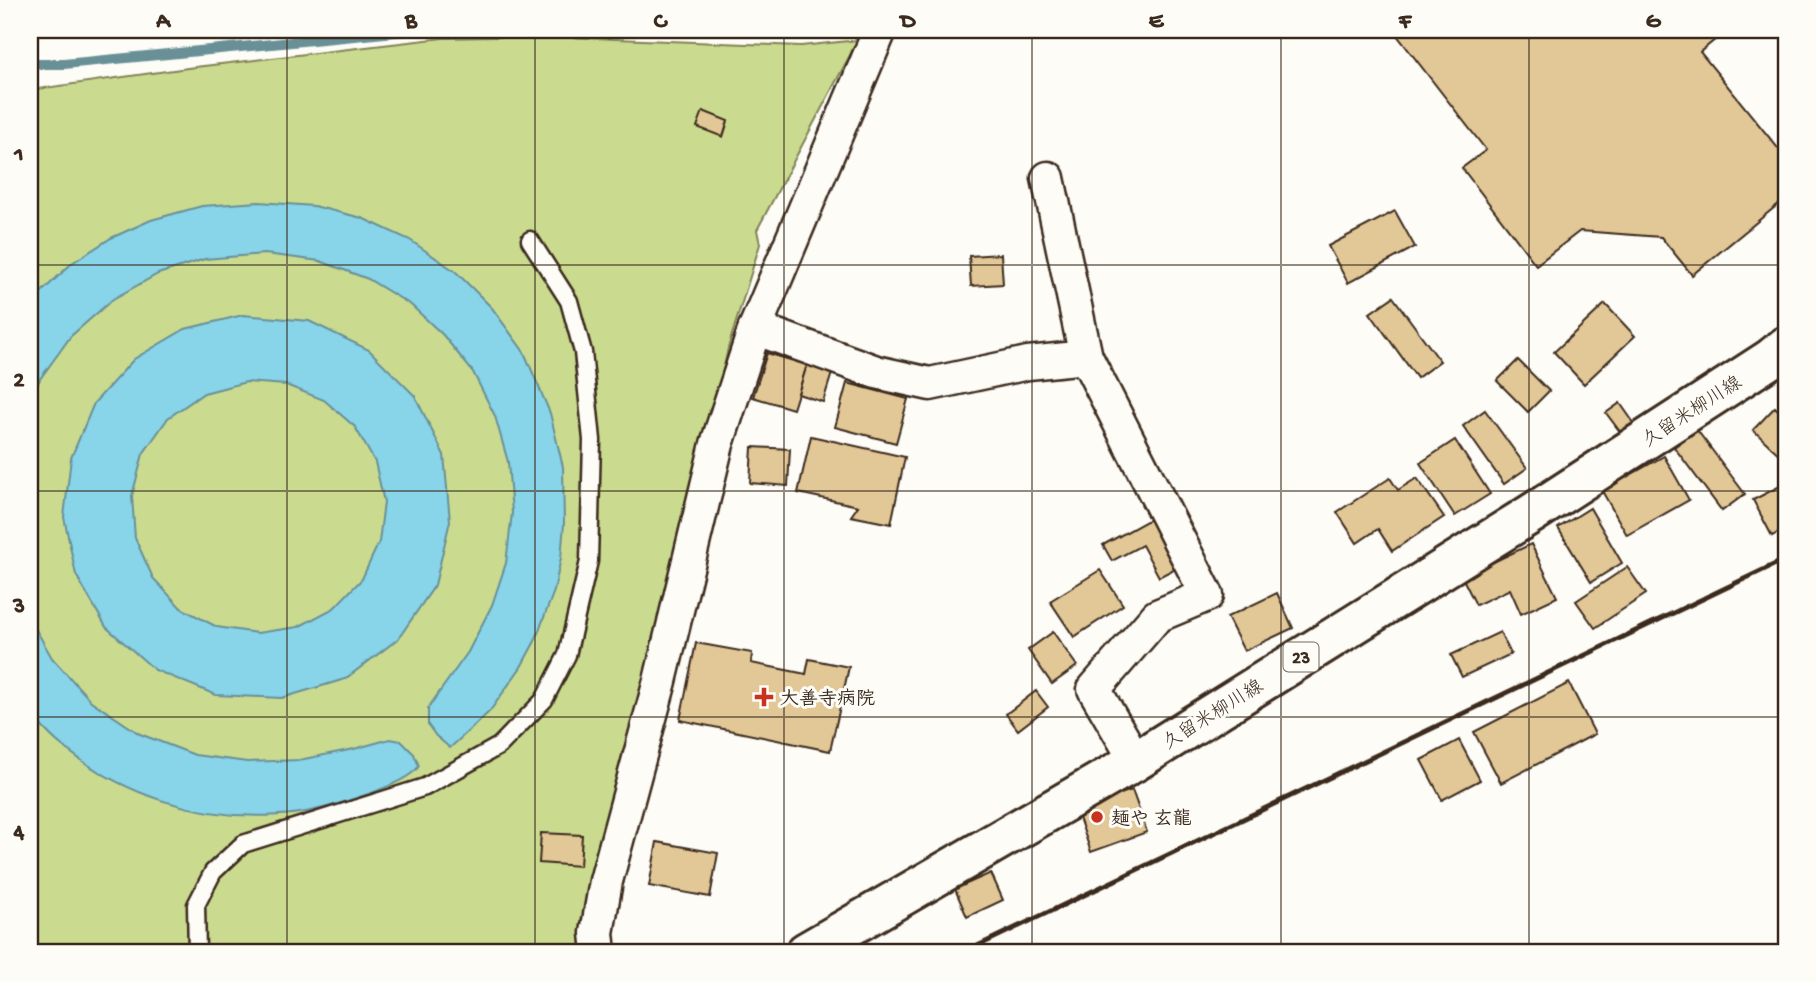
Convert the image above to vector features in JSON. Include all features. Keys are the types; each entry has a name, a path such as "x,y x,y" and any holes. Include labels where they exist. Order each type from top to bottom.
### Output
{"main road":[{"name":"久留米柳川線","path":"806,952 1136,761 1531,514 1786,346"}],"street":[{"path":"599,952 597,933 606,881 660,681 717,444 755,328 880,30"},
{"path":"1048,178 1086,357 1207,595 1157,616 1094,689 1136,761"},
{"path":"755,328 876,372 930,384 1028,363 1086,357"}],"lane":[{"path":"197,952 197,905 214,872 243,844 425,787 499,746 544,700 567,655 589,561 592,440 583,352 569,301 530,240"}],"green space":[{"path":"538,36 801,46 858,40 757,230 760,244 728,348 599,952 30,952 30,90 195,67 443,38"}],"water":[{"path":"259,202 314,206 362,218 410,240 456,272 492,308 524,352 550,413 563,467 564,524 554,591 535,641 521,667 490,711 450,748 428,725 428,708 468,652 492,605 506,563 512,513 508,462 495,416 473,372 443,335 411,305 368,279 320,261 265,254 205,259 158,274 113,299 71,336 40,379 30,400 30,303 72,263 111,238 151,220 202,206"},
{"path":"243,315 309,321 369,350 415,396 444,455 450,521 435,585 398,639 345,679 282,698 216,695 155,670 106,627 76,575 64,517 71,458 94,403 134,359 185,329","holes":["246,382 286,385 324,400 355,427 375,462 384,502 379,542 362,579 334,608 298,627 257,633 217,627 181,608 153,578 135,538 132,496 143,454 168,418 204,393"]},
{"path":"30,619 52,658 91,701 140,734 195,755 247,762 299,760 390,739 401,741 414,754 419,766 399,781 369,794 308,812 250,816 221,814 163,801 109,777 84,762 56,741 30,714"}],"building":[{"path":"1393,30 1717,30 1721,35 1700,52 1786,158 1786,198 1692,275 1661,237 1580,231 1536,265 1462,168 1486,150"},
{"path":"703,111 728,121 723,137 697,127"},
{"path":"1395,211 1415,247 1348,283 1328,246"},
{"path":"1001,254 1003,284 971,286 969,256"},
{"path":"1393,297 1440,361 1417,378 1370,313"},
{"path":"1605,304 1635,336 1584,384 1554,352"},
{"path":"767,353 807,365 793,409 753,397"},
{"path":"1518,360 1549,391 1528,412 1497,381"},
{"path":"807,365 832,373 823,402 798,394"},
{"path":"847,383 908,399 896,443 835,427"},
{"path":"1620,403 1634,423 1621,433 1606,413"},
{"path":"1775,407 1786,418 1786,461 1753,430"},
{"path":"1485,410 1527,468 1504,484 1463,426"},
{"path":"1697,430 1745,494 1722,511 1674,447"},
{"path":"811,436 905,457 891,524 851,516 858,506 798,493"},
{"path":"1455,440 1490,494 1455,516 1420,463"},
{"path":"752,447 790,449 788,486 750,483"},
{"path":"1664,456 1689,500 1627,535 1602,491"},
{"path":"1390,478 1398,490 1417,478 1444,517 1392,551 1378,529 1357,543 1337,512"},
{"path":"1786,483 1786,528 1772,536 1753,500"},
{"path":"1590,508 1622,563 1591,582 1558,528"},
{"path":"1150,519 1176,568 1159,577 1142,545 1112,561 1103,545"},
{"path":"1531,544 1557,597 1521,614 1510,589 1476,605 1462,577"},
{"path":"1627,567 1646,594 1595,628 1576,601"},
{"path":"1100,570 1123,605 1074,637 1050,601"},
{"path":"1277,593 1293,628 1244,651 1227,617"},
{"path":"1053,632 1077,666 1052,684 1028,650"},
{"path":"1500,632 1511,654 1462,677 1451,655"},
{"name":"大善寺病院","path":"696,643 752,653 751,663 806,674 809,659 849,667 830,751 680,720"},
{"path":"1569,683 1595,734 1501,783 1474,732"},
{"path":"1036,691 1048,707 1018,730 1006,714"},
{"path":"1459,740 1480,780 1442,800 1421,760"},
{"path":"1132,790 1147,832 1091,852 1076,809"},
{"path":"541,833 582,835 580,866 539,863"},
{"path":"657,842 718,853 710,897 649,886"},
{"path":"991,873 1003,900 967,917 955,889"}],"waterway":[{"path":"30,64 64,64 416,30"}],"railway":[{"path":"965,952 1786,559"}],"place":[{"name":"大善寺病院","path":"764,697"},
{"name":"麺や 玄龍","path":"1097,817"}]}
